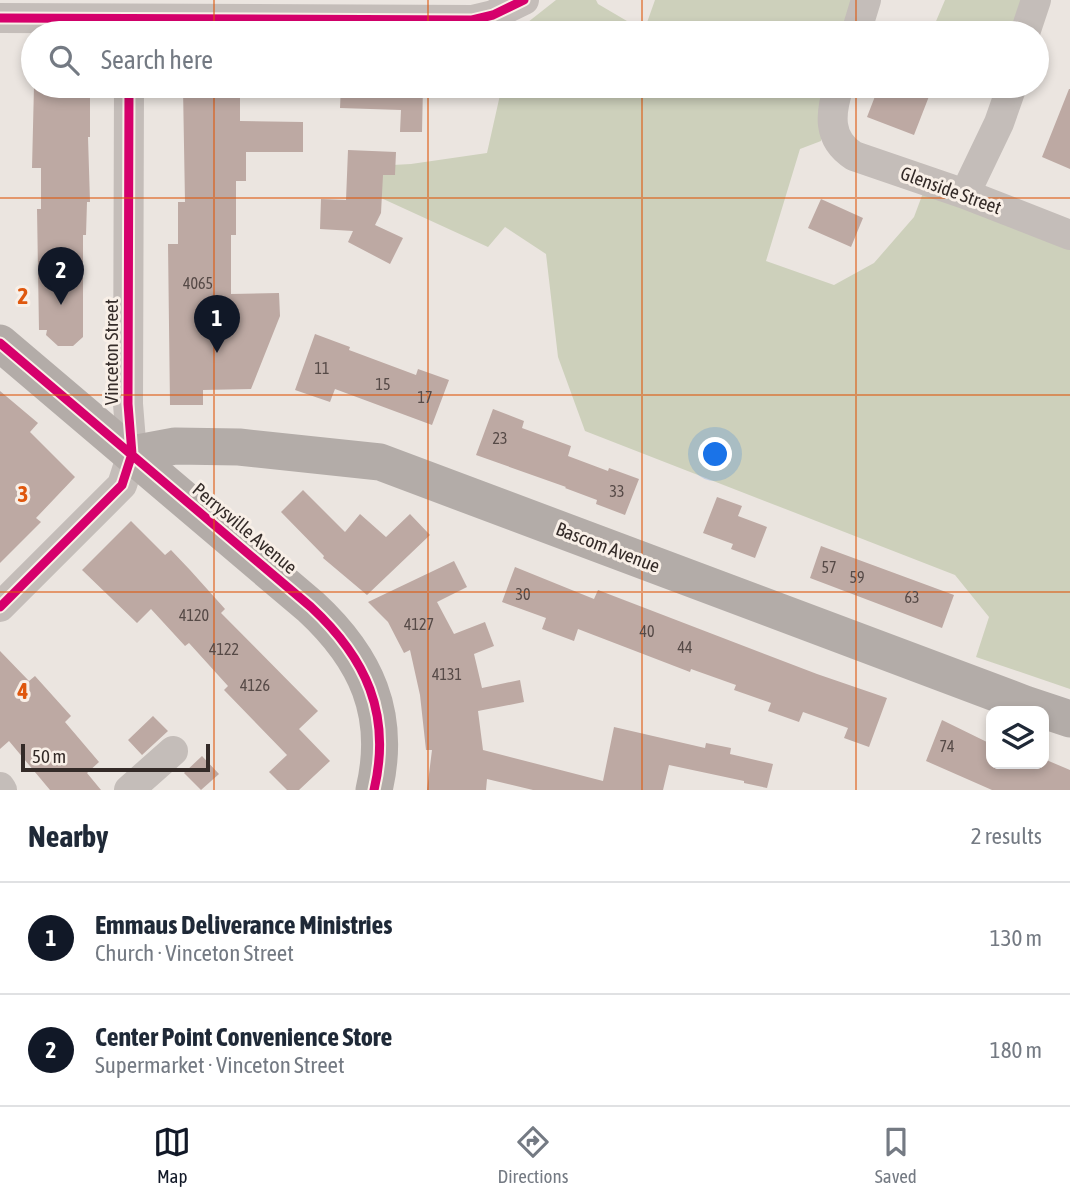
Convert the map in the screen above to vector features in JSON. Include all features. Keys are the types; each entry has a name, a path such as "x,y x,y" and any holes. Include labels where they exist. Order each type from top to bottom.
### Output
{"main road":[{"name":"Perrysville Avenue","path":"0,343 311,607 342,638 369,685 379,720 380,756 374,790"},
{"name":"Bascom Avenue","path":"132,454 176,446 239,447 380,462 1070,719"}],"street":[{"path":"0,18 129,17 338,9 472,20 493,15 523,0"},
{"path":"860,21 866,0"},
{"path":"1029,21 1036,0"},
{"name":"Vinceton Street","path":"0,607 122,485 132,454 128,404 129,98"},
{"name":"Glenside Street","path":"836,98 833,109 836,138 844,150 854,156 965,194 1070,235"},
{"path":"965,194 999,123 1008,98"},
{"path":"129,790 173,751"}],"green space":[{"path":"556,0 596,0 598,4 627,21 529,21"},
{"path":"655,0 861,0 853,21 648,21"},
{"path":"945,0 1028,0 1022,21 936,21"},
{"path":"499,98 823,98 821,141 800,149 766,261 834,285 874,263 914,217 923,193 1070,246 1070,689 976,657 989,617 955,575 585,431 558,357 546,254 505,227 488,247 368,192 374,166 411,164 487,153"}],"building":[{"path":"1070,89 1070,169 1042,157"},
{"path":"34,98 90,98 90,202 87,202 86,235 83,235 83,337 73,346 58,346 46,335 47,330 39,330 37,209 41,209 41,168 32,168"},
{"path":"183,98 240,98 240,121 303,122 303,152 246,152 246,181 236,181 236,235 231,235 231,294 279,293 280,316 251,389 203,390 203,405 170,405 168,244 178,244 178,202 185,202"},
{"path":"340,98 423,98 422,132 400,132 401,110 340,108"},
{"path":"874,98 928,98 914,135 867,117"},
{"path":"348,150 396,152 395,175 383,175 381,213 375,225 403,238 390,264 348,242 353,231 320,229 321,199 346,200"},
{"path":"821,199 863,218 851,247 808,228"},
{"path":"315,334 416,375 418,369 449,380 432,425 335,389 330,402 295,390"},
{"path":"0,391 38,423 30,432 75,477 36,518 41,522 0,563"},
{"path":"493,409 524,421 522,428 571,446 568,456 639,479 625,515 596,504 597,500 566,487 476,455"},
{"path":"303,490 345,532 360,514 386,537 410,514 430,535 367,595 323,558 281,512"},
{"path":"717,497 742,506 738,516 767,527 755,558 731,549 733,544 703,533"},
{"path":"131,521 165,555 171,550 225,609 221,613 318,711 299,729 330,761 299,790 287,790 269,772 287,755 224,690 228,686 189,643 185,646 151,609 137,623 82,570"},
{"path":"821,546 954,595 942,628 810,578"},
{"path":"454,561 467,587 437,602 454,634 485,622 494,646 474,654 482,688 520,680 524,702 478,711 483,750 603,781 614,727 705,748 706,743 731,748 730,754 773,764 767,788 669,765 663,790 533,790 487,779 486,790 427,790 432,750 426,750 420,695 410,650 404,653 388,622 368,602"},
{"path":"515,567 594,599 598,590 887,698 869,747 844,738 848,728 803,712 799,722 768,711 771,703 734,690 736,685 691,669 690,672 578,629 574,641 542,629 546,618 502,602"},
{"path":"0,651 29,681 35,676 71,716 65,722 99,762 87,773 101,790 50,790 9,741 0,749"},
{"path":"153,716 168,731 142,755 128,740"},
{"path":"942,720 986,742 986,769 1049,769 1049,761 1070,770 1070,790 992,790 926,761"},
{"path":"202,756 219,774 201,790 184,773"}],"cycle path":[{"path":"0,18 472,20 493,15 524,0"},
{"path":"0,607 122,485 132,454 128,404 129,98"},
{"path":"0,343 311,607 347,646 370,689 376,712 379,762 374,790"}],"place":[{"name":"Center Point Convenience Store","path":"61,305"},
{"name":"Emmaus Deliverance Ministries","path":"217,353"}]}
